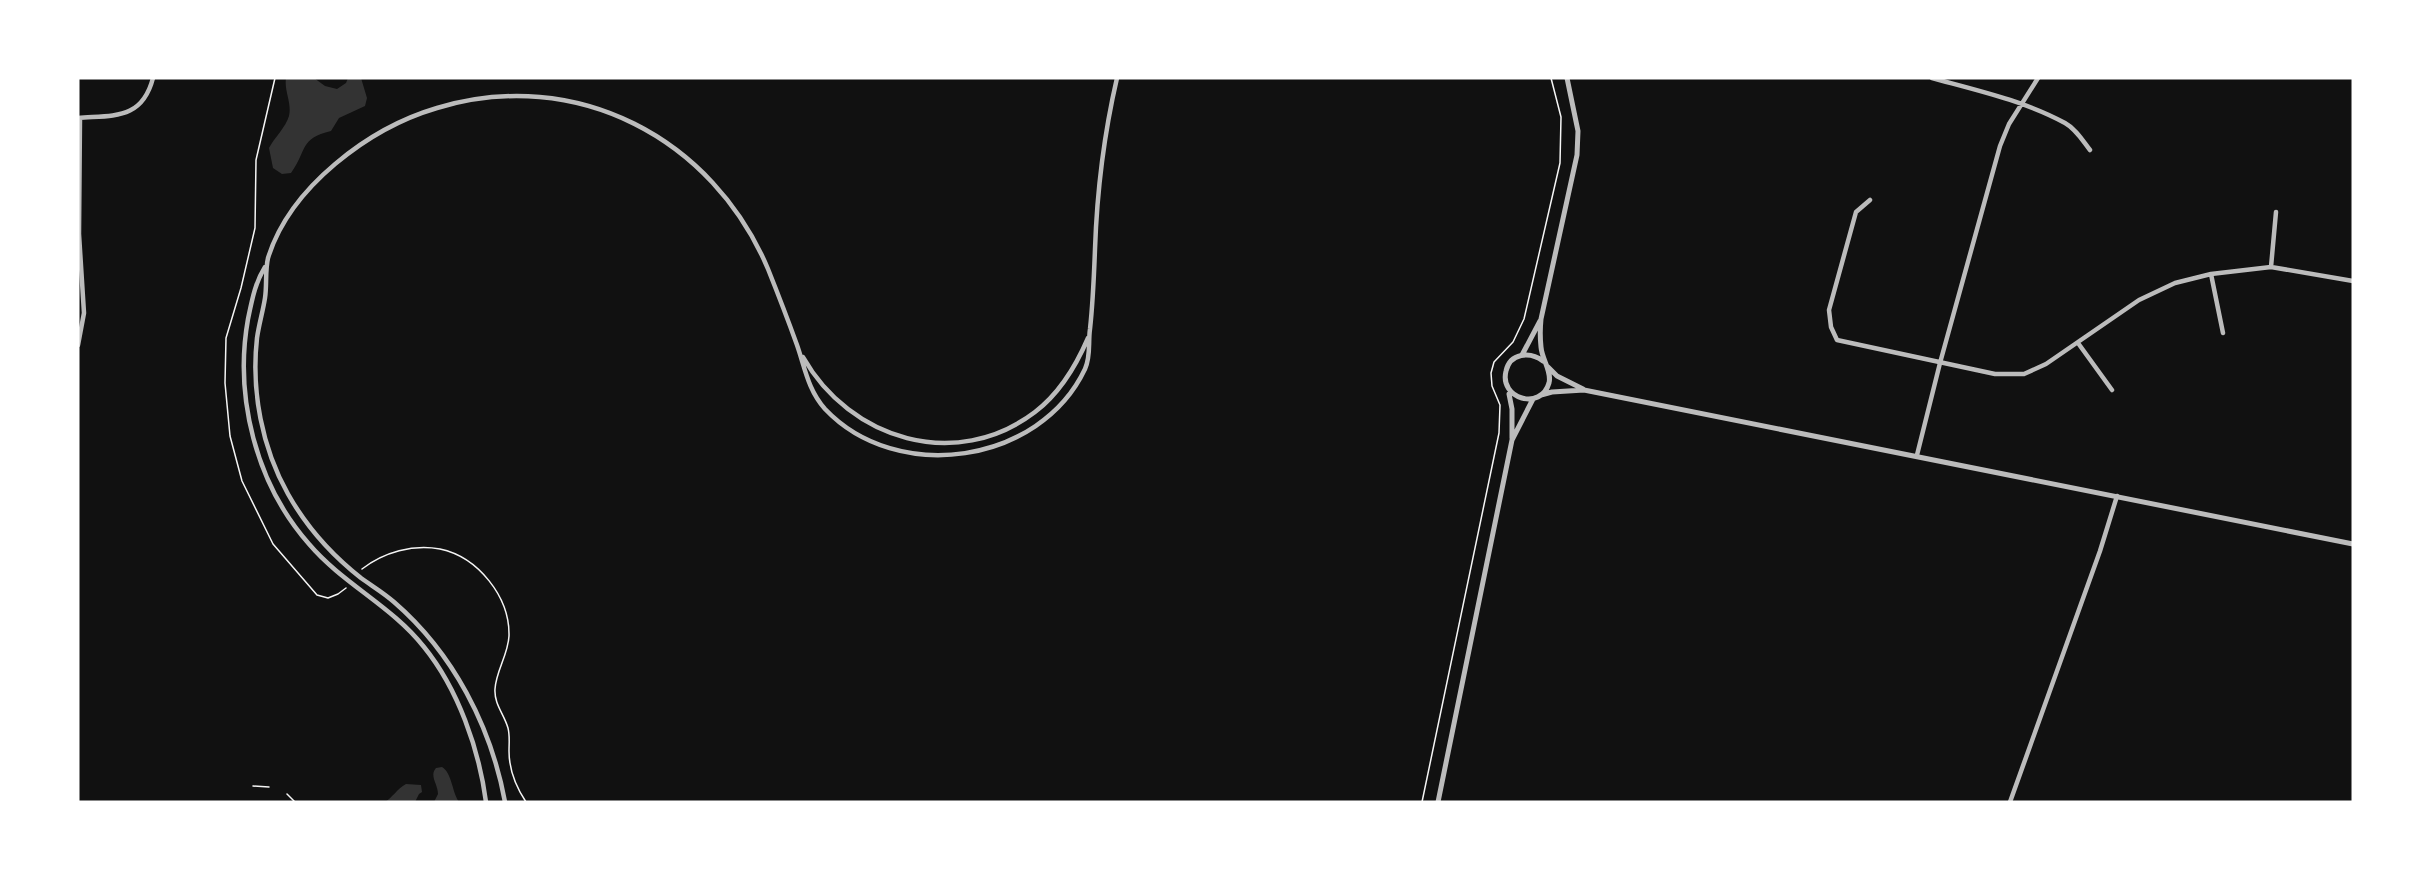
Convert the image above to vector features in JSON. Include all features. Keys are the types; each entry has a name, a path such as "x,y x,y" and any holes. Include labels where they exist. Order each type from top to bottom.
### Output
{"street":[{"path":"78,345 84,313 79,234 79,118 131,112 143,102 150,90 153,78"},
{"path":"486,802 480,768 471,741 449,686 438,666 414,633 382,605 323,560 292,524 268,481 250,423 244,377 246,333 257,279 286,222 312,187 344,156 382,130 441,106 518,96 564,100 609,113 652,132 682,153 715,183 736,211 758,247 799,350 808,384 824,408 846,426 889,448 941,456 983,450 1005,442 1042,421 1068,396 1087,365 1093,311 1099,189 1108,118 1117,78"},
{"path":"1543,361 1541,319 1577,155 1578,131 1567,78"},
{"path":"1932,78 2021,104 2067,124 2090,150"},
{"path":"1917,455 2000,146 2009,124 2038,78"},
{"path":"1870,200 1856,212 1829,310 1831,327 1837,340 1995,374 2024,374 2046,364 2139,300 2175,283 2211,274 2271,267 2353,281"},
{"path":"2271,267 2276,212"},
{"path":"266,265 265,300 257,339 258,400 266,442 284,486 302,517 319,537 357,575 392,600 411,619 455,675 486,732 505,802"},
{"path":"2211,274 2223,333"},
{"path":"1522,355 1541,319"},
{"path":"799,350 813,375 828,393 862,420 885,432 904,438 943,442 965,440 1005,430 1037,411 1052,397 1068,376 1089,335"},
{"path":"2078,343 2112,390"},
{"path":"1438,802 1512,440 1512,401 1505,381 1507,367 1522,355 1531,354 1543,361 1557,376 1584,390"},
{"path":"1540,395 1549,383 1548,367"},
{"path":"1508,389 1520,399 1533,399"},
{"path":"1512,440 1533,399 1552,392 1584,390 2353,544"},
{"path":"2010,802 2100,551 2117,496"}],"path":[{"path":"1422,802 1499,433 1500,408 1492,386 1491,373 1494,362 1513,342 1524,319 1560,164 1561,117 1551,78"},
{"path":"357,575 371,562 392,553 427,548 446,551 462,558 479,570 488,580 505,610 509,637 504,661 496,681 495,697 507,724 513,774 526,802"},
{"path":"311,591 321,597 328,597 338,594 351,582"},
{"path":"253,786 268,787"},
{"path":"287,794 295,802"}],"shaded area":[{"path":"286,78 314,78 325,86 337,89 346,83 348,78 361,78 367,98 365,106 339,118 331,131 309,141 291,173 282,174 273,168 269,148 289,116"},
{"path":"442,767 448,774 459,802 434,802 438,790 433,774 436,768"},
{"path":"406,784 421,785 422,792 415,802 385,802 400,788"}]}
